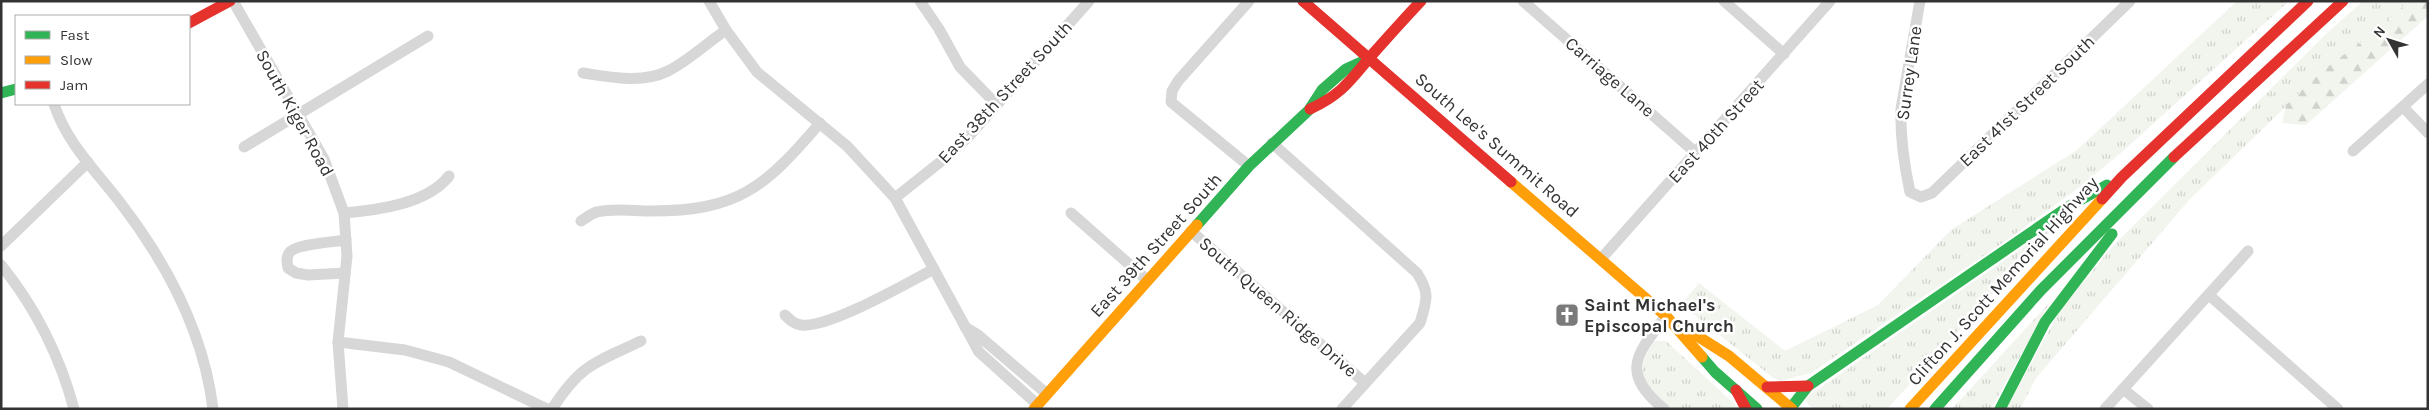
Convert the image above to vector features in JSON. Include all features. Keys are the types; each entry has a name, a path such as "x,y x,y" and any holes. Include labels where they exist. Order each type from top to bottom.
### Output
{"main road":[{"path":"190,23 231,1"},
{"name":"South Lee's Summit Road","path":"1303,1 1666,316 1715,372 1756,409"},
{"name":"East 39th Street South","path":"1036,407 1250,166 1272,143 1309,110 1336,94 1357,76 1370,58 1421,1"},
{"path":"1790,408 1808,386 2068,207 2122,177 2308,1"},
{"path":"2000,409 2045,322 2111,236 2133,198 2271,66 2343,1"},
{"path":"1,93 15,89"},
{"name":"Clifton J. Scott Memorial Highway","path":"1910,409 2122,177"},
{"name":"Clifton J. Scott Memorial Highway","path":"1935,409 2042,290 2133,198"},
{"name":"South Lee's Summit Road","path":"1666,316 1729,356 1790,408"},
{"path":"1767,388 1808,386"},
{"path":"1736,390 1746,409"}],"street":[{"name":"South Kiger Road","path":"231,1 299,113 324,159 344,213 346,240 345,273 338,342 343,409"},
{"path":"709,1 726,30 757,72 847,146 895,198 979,352 1036,407"},
{"path":"920,1 940,29 960,67 997,105"},
{"name":"East 38th Street South","path":"895,198 944,159 997,105 1089,1"},
{"path":"1249,1 1178,80 1172,92 1171,102 1250,166"},
{"name":"Carriage Lane","path":"1523,1 1696,153"},
{"path":"1724,1 1784,54"},
{"name":"East 40th Street","path":"1601,260 1830,1"},
{"name":"Surrey Lane","path":"1920,1 1901,109 1900,126 1903,159 1910,192 1921,197"},
{"name":"East 41st Street South","path":"1921,197 1932,193 2126,3"},
{"path":"583,73 617,79 653,76 668,71 726,30"},
{"path":"244,147 428,36"},
{"path":"2353,151 2428,84"},
{"path":"54,105 64,131 122,205 156,253 189,318 211,394 213,409"},
{"path":"2403,106 2428,133"},
{"path":"581,221 596,212 686,211 714,206 735,198 759,185 781,168 820,123"},
{"path":"1272,143 1417,272 1426,287 1426,304 1420,322 1342,409"},
{"path":"1,246 88,162"},
{"path":"344,213 368,211 433,192 449,176"},
{"path":"1071,213 1147,280"},
{"name":"South Queen Ridge Drive","path":"1191,231 1365,383"},
{"path":"345,273 296,274 288,268 287,259 290,251 297,247 346,240"},
{"path":"2106,409 2248,251"},
{"path":"1,265 19,289 59,361 74,409"},
{"path":"785,315 799,325 808,326 836,317 934,269"},
{"path":"2209,295 2338,409"},
{"path":"1664,409 1644,390 1639,380 1637,360 1642,348 1666,316"},
{"path":"965,327 991,346 1047,394"},
{"path":"552,409 569,384 591,364 641,341"},
{"path":"338,342 405,350 449,362 547,409"},
{"path":"2122,389 2148,409"}],"green space":[{"path":"2237,1 2289,1 2122,152 2077,189 2007,240 1811,373 1781,381 1772,377 1681,304 1699,283 1785,351 1878,305 1951,230 2077,150"},
{"path":"2363,1 2409,1 2371,35 2327,67 2190,199 2036,378 2020,409 2006,409 2059,312 2113,246 2327,33"},
{"path":"2409,1 2428,1 2428,16 2306,125 2282,123 2286,105 2327,67 2371,35"},
{"path":"2057,224 1887,409 1814,409 1805,401 1807,397"},
{"path":"2050,302 1991,409 1952,409"},
{"path":"1654,341 1666,341 1740,409 1682,409 1668,407 1653,394 1644,380 1643,366 1645,358"}],"traffic: fast":[{"path":"1197,225 1249,166 1309,110 1322,90 1346,69 1370,58"},
{"path":"1,93 15,89"},
{"path":"1935,409 2041,290 2174,157"},
{"path":"1790,409 1808,386 2068,207 2107,185"},
{"path":"2000,409 2045,322 2112,234"},
{"path":"1702,357 1715,372 1757,409"}],"traffic: slow":[{"path":"1511,182 1666,316 1702,357"},
{"path":"1910,409 2102,199"},
{"path":"1034,409 1197,225"},
{"path":"1680,325 1729,356 1792,409"}],"traffic: jam":[{"path":"190,22 230,1"},
{"path":"1303,1 1511,182"},
{"path":"1310,109 1321,104 1344,87 1421,1"},
{"path":"2102,199 2122,177 2308,1"},
{"path":"2174,157 2343,1"},
{"path":"1767,387 1808,386"},
{"path":"1736,390 1746,409"}],"place":[{"name":"Saint Michael's Episcopal Church","path":"1567,315"}]}
